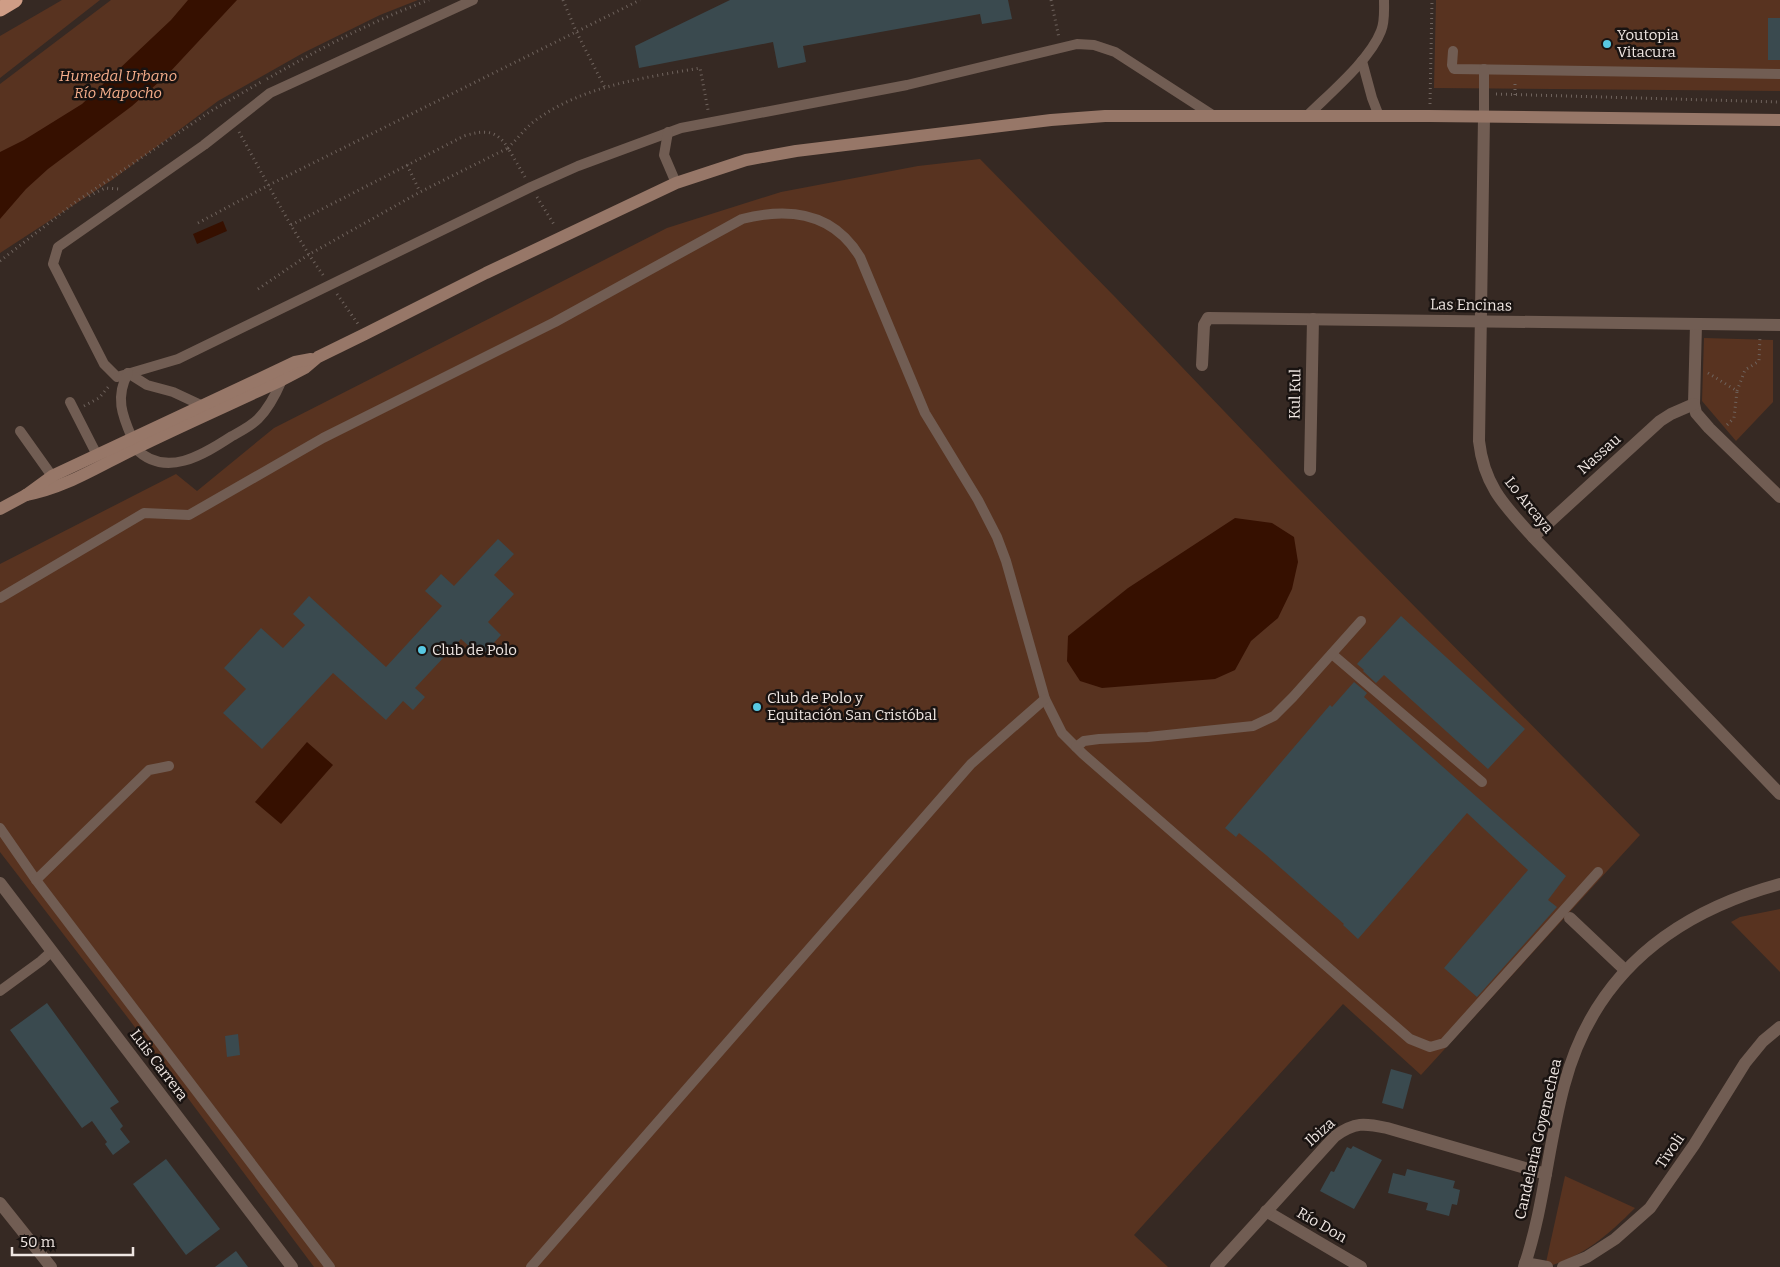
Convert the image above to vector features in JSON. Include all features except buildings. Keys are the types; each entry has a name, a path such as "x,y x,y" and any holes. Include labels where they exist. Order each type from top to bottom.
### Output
{"highway":[{"path":"0,8 15,0"}],"main road":[{"path":"0,509 26,495 52,476 97,455 134,443 282,380 304,368 318,357 495,269 676,183 746,160 816,148 1051,120 1106,116 1430,116 1780,120"},
{"path":"26,495 43,492 59,486 202,406 295,362 318,357"}],"street":[{"name":"Lo Arcaya","path":"1484,117 1479,428 1480,454 1490,482 1497,495 1533,538 1778,792"},
{"name":"Las Encinas","path":"1202,364 1204,326 1208,318 1780,325"},
{"name":"Kul Kul","path":"1310,470 1313,319"},
{"path":"1696,324 1694,404 1696,413 1716,436 1780,498"},
{"name":"Nassau","path":"1533,538 1660,422 1671,414 1694,404"},
{"name":"Luis Carrera","path":"0,883 292,1267"},
{"name":"Candelaria Goyenechea","path":"1524,1265 1546,1174 1564,1086 1578,1044 1598,1005 1626,970 1662,937 1683,923 1705,911 1780,884"},
{"name":"Candelaria Goyenechea","path":"1752,894 1780,893"},
{"path":"1566,915 1626,970"},
{"name":"Tivoli","path":"1563,1267 1587,1257 1615,1239 1650,1208 1694,1146 1745,1063 1762,1041 1780,1027"},
{"name":"Ibiza","path":"1216,1267 1335,1136 1355,1125 1368,1124 1387,1128 1546,1174"},
{"path":"0,1203 51,1267"},
{"name":"Río Don","path":"1266,1211 1361,1267"},
{"path":"1524,1265 1547,1267"}],"lane":[{"path":"473,0 270,93 234,123 58,246 53,264 104,364 117,376 178,359 531,187 578,166 668,132 710,122 907,84 1077,44 1094,45 1115,52 1214,116"},
{"path":"1307,116 1362,61 1374,46 1382,30 1384,0"},
{"path":"1453,51 1452,65 1454,69 1780,74"},
{"path":"1362,61 1379,116"},
{"path":"1484,69 1484,117"},
{"path":"668,132 664,155 676,183"},
{"path":"0,598 144,513 189,515 323,438 555,322 742,218 759,214 799,214 815,217 840,233 852,244 860,257 925,413 978,500 997,538 1006,561 1045,699 1062,733 1410,1039 1430,1047 1444,1043 1566,915 1598,872"},
{"path":"128,373 147,385 173,392 202,406"},
{"path":"128,373 122,388 121,414 134,443 143,456 152,461 162,463 188,460 214,448 257,420 271,404 282,380"},
{"path":"72,406 97,455"},
{"path":"20,431 52,476"},
{"path":"1076,747 1084,741 1099,739 1148,737 1253,726 1274,716 1361,621"},
{"path":"1332,654 1482,782"},
{"path":"531,1267 971,764 1045,699"},
{"path":"36,880 149,770 169,766"},
{"path":"0,828 36,880 330,1267"},
{"path":"0,991 42,961 52,951"}],"path":[{"path":"0,261 77,201 211,111 301,59 386,16 429,0"},
{"path":"562,0 605,88"},
{"path":"198,223 269,185 640,0"},
{"path":"1051,0 1061,48"},
{"path":"1430,116 1432,0"},
{"path":"258,289 308,255 420,192 508,148 532,123 566,103 605,88 639,78 700,68 710,122"},
{"path":"1484,94 1780,102"},
{"path":"234,123 308,255 365,334"},
{"path":"290,225 464,136 478,132 490,133 502,138 508,148"},
{"path":"407,165 420,192"},
{"path":"77,201 105,188 129,190 142,188"},
{"path":"1716,436 1734,418 1737,391 1744,370 1759,362 1761,325"},
{"path":"1695,364 1737,391"},
{"path":"72,406 99,398 117,376"}],"green space":[{"path":"62,0 100,0 0,78 0,36"},
{"name":"Humedal Urbano Río Mapocho","path":"111,0 418,0 380,15 303,53 218,101 112,180 0,253 0,84"},
{"name":"Youtopia Vitacura","path":"1436,0 1780,0 1780,91 1434,88"},
{"name":"Club de Polo y Equitación San Cristóbal","path":"980,159 1289,479 1640,835 1421,1075 1343,1004 1134,1235 1168,1267 314,1267 128,1018 0,852 0,564 176,474 197,491 274,428 667,228 781,192 918,166"},
{"path":"1704,338 1773,340 1773,402 1736,441 1702,401"},
{"path":"1780,909 1780,972 1731,922 1740,917"},
{"path":"1565,1176 1635,1208 1594,1244 1571,1258 1545,1267"}],"shaded area":[{"path":"188,0 237,0 169,73 132,106 48,169 26,189 0,219 0,152 24,140 82,104 171,20"},
{"path":"223,221 227,231 197,244 193,234"},
{"path":"1235,518 1272,523 1294,537 1298,562 1292,589 1278,618 1251,641 1235,670 1215,679 1102,688 1080,681 1067,661 1068,636 1128,588"},
{"path":"307,742 333,765 281,824 255,802"}],"place":[{"name":"Youtopia Vitacura","path":"1607,44"},
{"name":"Club de Polo","path":"422,650"},
{"name":"Club de Polo y Equitación San Cristóbal","path":"757,707"}]}
